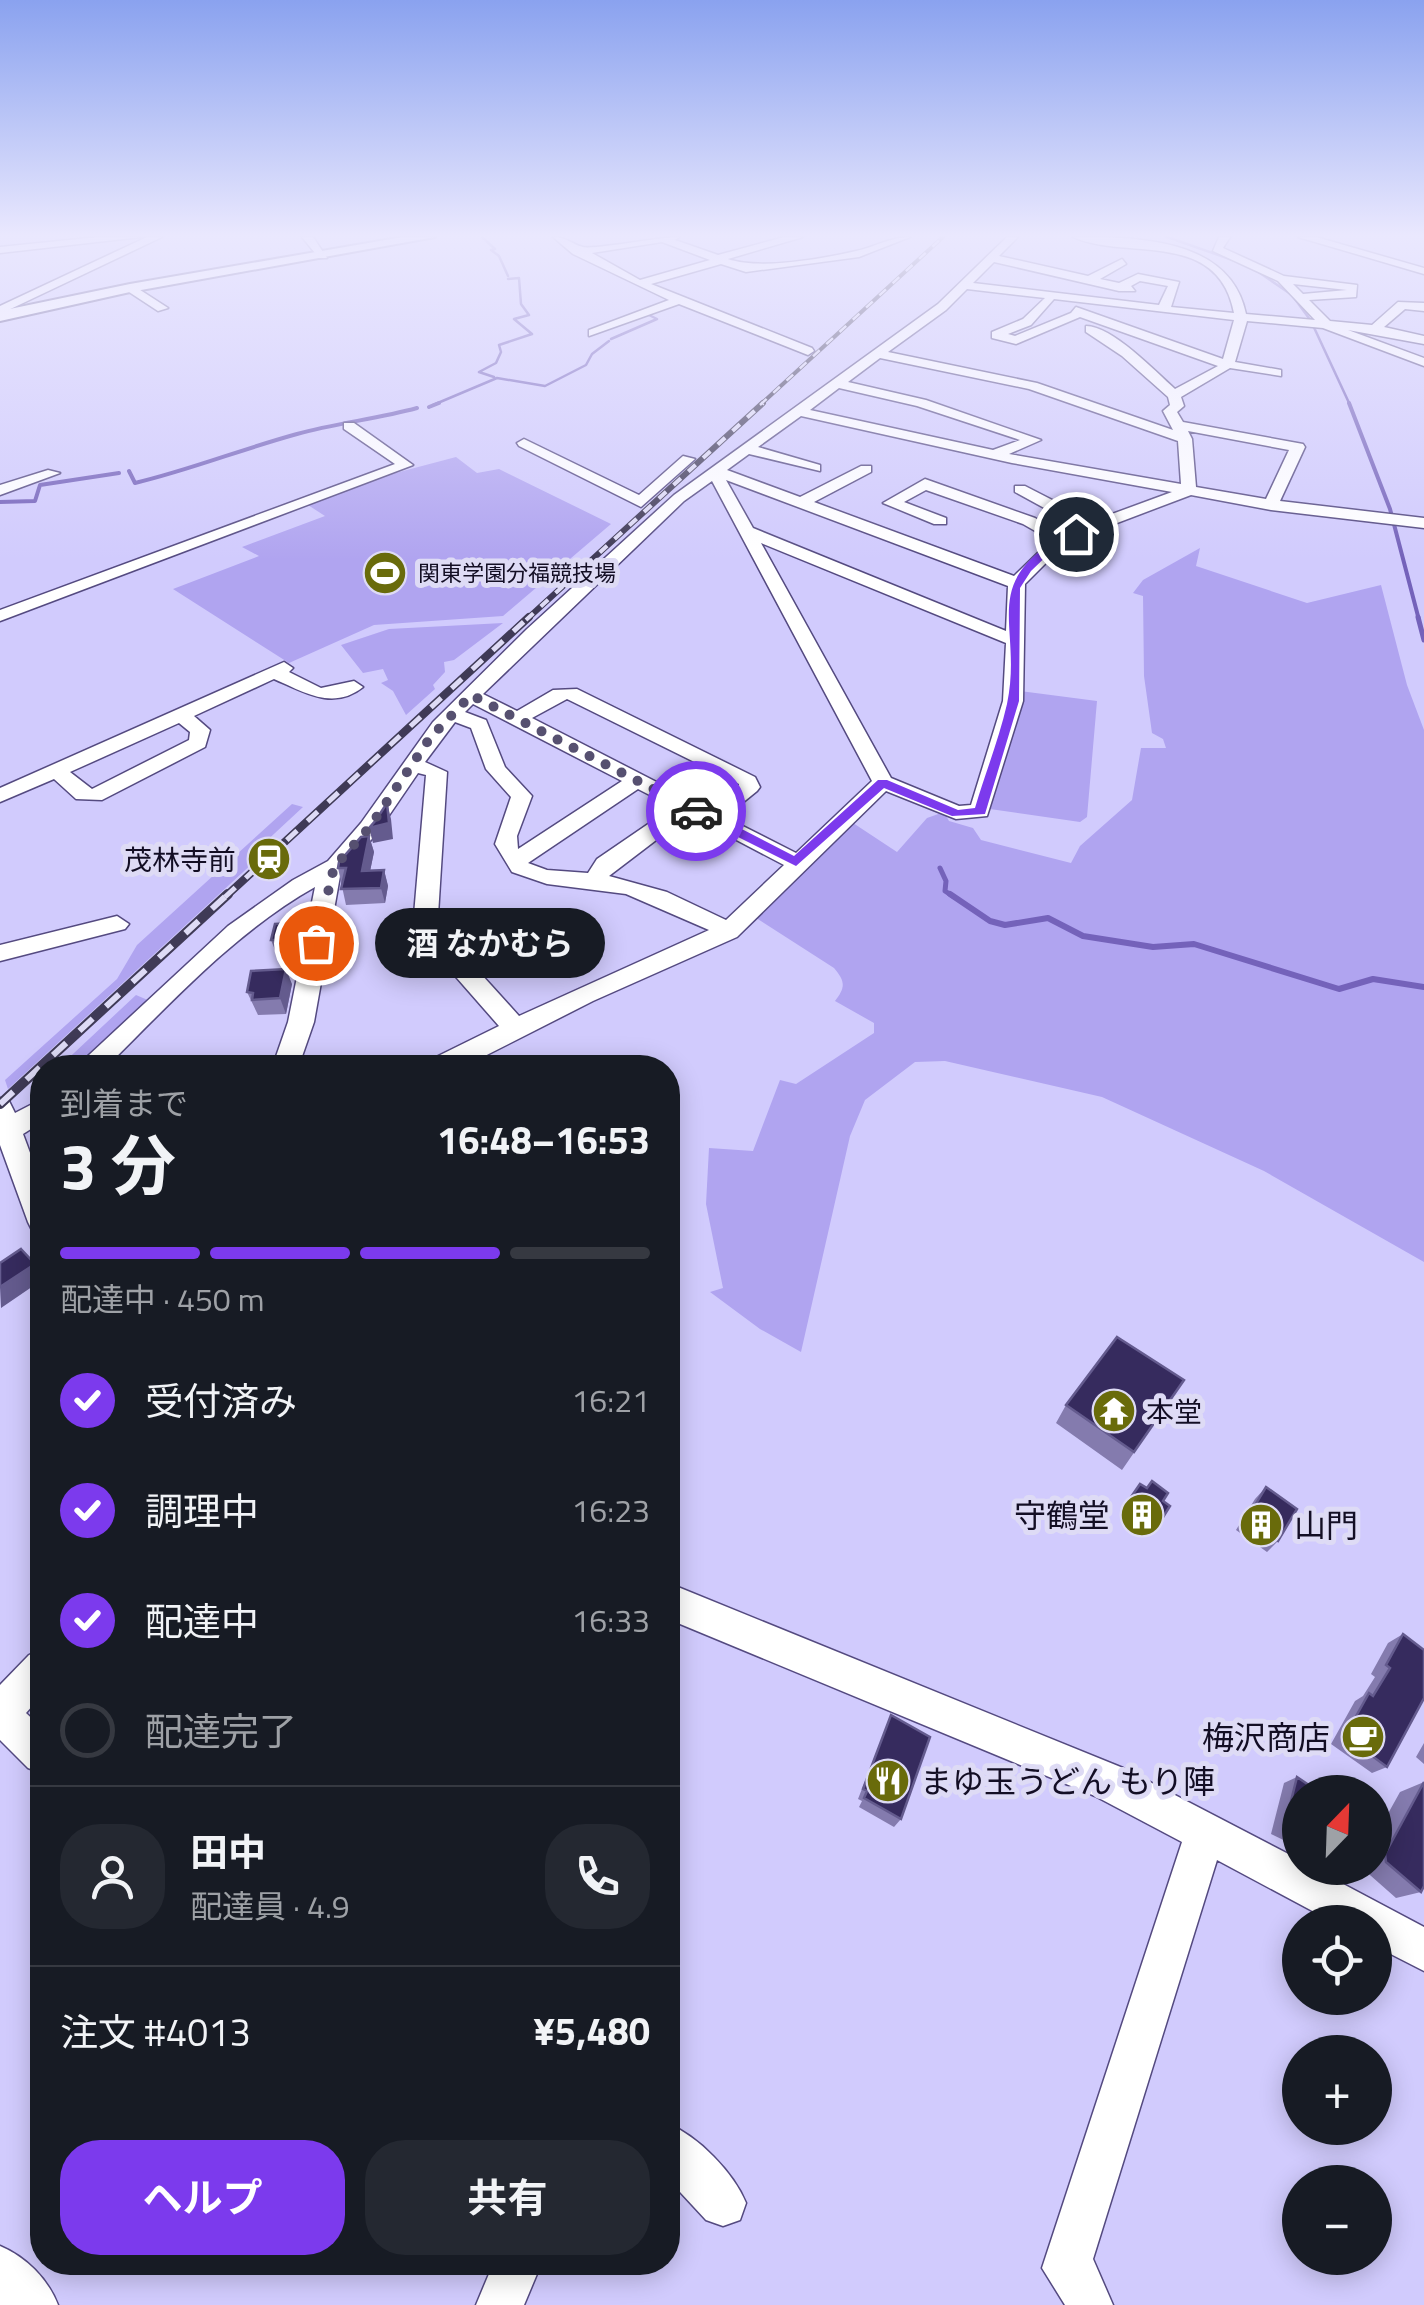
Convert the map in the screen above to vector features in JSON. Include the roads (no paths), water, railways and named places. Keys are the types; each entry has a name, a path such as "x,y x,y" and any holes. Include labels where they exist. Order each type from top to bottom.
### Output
{"street":[{"path":"793,345 808,351"},
{"path":"102,1055 234,937 304,883 334,867 452,714 679,498 890,345"},
{"path":"1115,345 1174,396 1177,406 1170,411 1181,432 1189,491"},
{"path":"1163,345 1280,370"},
{"path":"1174,349 1175,345"},
{"path":"1174,396 1228,361 1236,345"},
{"path":"1380,345 1420,358"},
{"path":"878,354 1035,388 1181,432 1298,447 1272,505"},
{"path":"959,370 990,357"},
{"path":"976,389 997,379"},
{"path":"836,384 921,403 1034,440 992,455"},
{"path":"1009,399 1035,388"},
{"path":"804,406 1020,448 1108,474"},
{"path":"804,406 992,455 1272,505 1424,524"},
{"path":"0,616 406,466 349,426"},
{"path":"524,443 641,502 688,459"},
{"path":"744,448 816,468"},
{"path":"800,504 866,469"},
{"path":"713,470 742,530 882,782 956,814 980,811 1013,701 1017,584 1060,539 1189,491"},
{"path":"713,470 1017,584"},
{"path":"0,490 21,476 53,473"},
{"path":"940,520 891,503 925,484 1029,521 1060,539"},
{"path":"1020,489 1092,526"},
{"path":"651,493 679,498"},
{"path":"904,542 973,501"},
{"path":"742,530 1014,640"},
{"path":"0,796 281,671 315,695 328,696 354,687"},
{"path":"520,717 560,694 570,693 634,750 638,780"},
{"path":"471,695 520,717 748,781 750,787 710,818"},
{"path":"452,714 479,724 496,769 522,796 523,804 506,831 506,850 514,862 537,875 594,881 660,896 729,930"},
{"path":"57,771 83,795 95,796 200,740 200,730 183,716"},
{"path":"412,765 436,772 426,915 443,947 516,1029"},
{"path":"638,780 796,862"},
{"path":"514,862 638,780"},
{"path":"464,1055 729,930 882,782"},
{"path":"594,881 605,864 688,806"},
{"path":"289,1055 301,1022 334,867"},
{"path":"0,953 117,924"},
{"path":"30,1113 4,1119 30,1189"},
{"path":"680,1606 1092,1775 1342,1905"},
{"path":"30,1681 0,1714 30,1743"},
{"path":"1089,2305 1080,2280 1066,2268 1206,1831"},
{"path":"1392,1932 1424,1950"},
{"path":"680,2159 723,2203"},
{"path":"0,2270 34,2305"},
{"path":"500,2305 513,2275"}],"waterway":[{"path":"494,377 479,372 496,363 500,345"},
{"path":"433,405 497,378 545,386 586,365 604,345"},
{"path":"1322,345 1350,405"},
{"path":"429,407 439,403"},
{"path":"1349,403 1390,509 1419,620"},
{"path":"129,471 135,483 297,434 417,408"},
{"path":"0,502 35,501 40,485 119,473"},
{"path":"1418,617 1424,640"},
{"path":"940,868 946,881 945,891 954,897"},
{"path":"950,894 990,921 1005,925 1048,918 1083,936 1153,947 1194,944 1339,989 1373,979 1424,987"}],"railway":[{"path":"760,405 826,345"},
{"path":"526,620 763,403"},
{"path":"225,897 529,617"},
{"path":"53,1055 228,894"},
{"path":"0,1104 30,1076"}],"place":[{"name":"関東学園分福競技場","path":"385,573"},
{"name":"茂林寺前","path":"269,859"},
{"name":"酒 なかむら","path":"316,943"},
{"name":"本堂","path":"1114,1411"},
{"name":"守鶴堂","path":"1142,1515"},
{"name":"山門","path":"1261,1525"},
{"name":"梅沢商店","path":"1363,1737"},
{"name":"まゆ玉うどん もり陣","path":"888,1781"}]}
